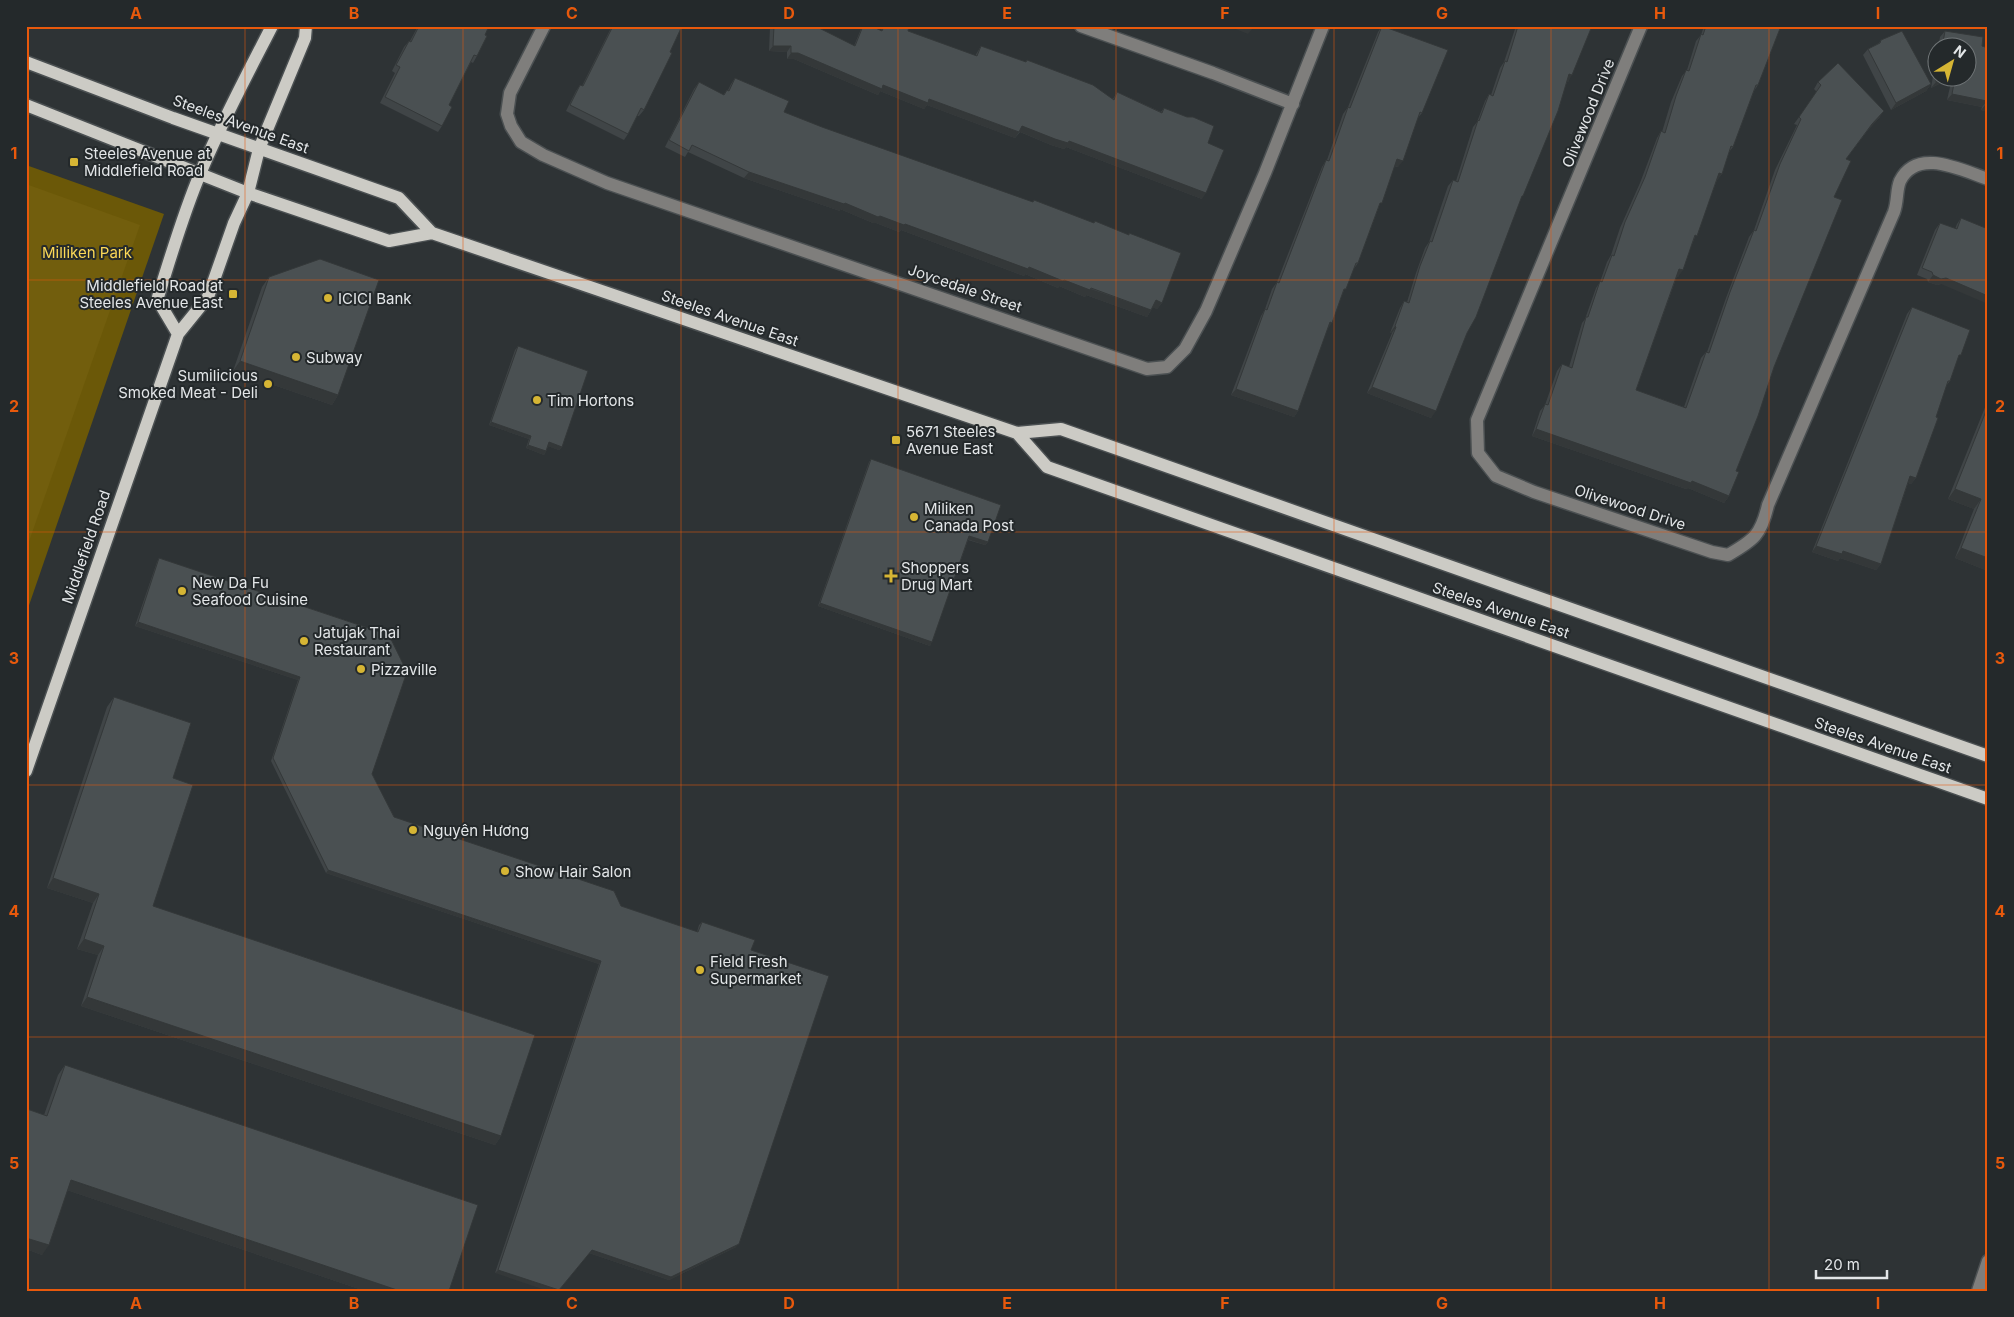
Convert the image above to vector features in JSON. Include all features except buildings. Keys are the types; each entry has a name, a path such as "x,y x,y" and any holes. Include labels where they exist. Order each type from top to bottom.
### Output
{"main road":[{"path":"178,334 158,297 186,207 218,134 272,26"},
{"name":"Middlefield Road","path":"26,771 178,334 208,297 234,223 248,192 259,149 305,38 306,26"},
{"name":"Steeles Avenue East","path":"26,62 259,149 400,198 432,233 1017,433 1061,430 1988,756"},
{"name":"Steeles Avenue East","path":"26,105 248,192 389,241 432,233"},
{"name":"Steeles Avenue East","path":"1017,433 1047,467 1988,799"}],"street":[{"name":"Joycedale Street","path":"544,26 510,93 507,114 511,126 521,142 542,155 606,183 1147,369 1167,367 1185,349 1202,319 1265,172 1323,26"},
{"path":"1081,26 1213,73 1292,104"},
{"name":"Olivewood Drive","path":"1641,26 1477,420 1478,453 1496,476 1534,492 1712,552 1728,555 1754,539 1764,520 1768,505 1894,212 1898,201 1897,191 1901,180 1910,169 1919,163 1942,163 1988,179"},
{"path":"1978,1291 1988,1261"}],"green space":[{"name":"Milliken Park","path":"26,165 164,214 26,614"},
{"name":"Milliken Park","path":"26,184 140,225 26,550"}],"place":[{"name":"Steeles Avenue at Middlefield Road","path":"74,162"},
{"name":"Middlefield Road at Steeles Avenue East","path":"233,294"},
{"name":"ICICI Bank","path":"328,298"},
{"name":"Subway","path":"296,357"},
{"name":"Sumilicious Smoked Meat - Deli","path":"268,384"},
{"name":"Tim Hortons","path":"537,400"},
{"name":"5671 Steeles Avenue East","path":"896,440"},
{"name":"Miliken Canada Post","path":"914,517"},
{"name":"Shoppers Drug Mart","path":"891,576"},
{"name":"New Da Fu Seafood Cuisine","path":"182,591"},
{"name":"Jatujak Thai Restaurant","path":"304,641"},
{"name":"Pizzaville","path":"361,669"},
{"name":"Nguyên Hương","path":"413,830"},
{"name":"Show Hair Salon","path":"505,871"},
{"name":"Field Fresh Supermarket","path":"700,970"}]}
